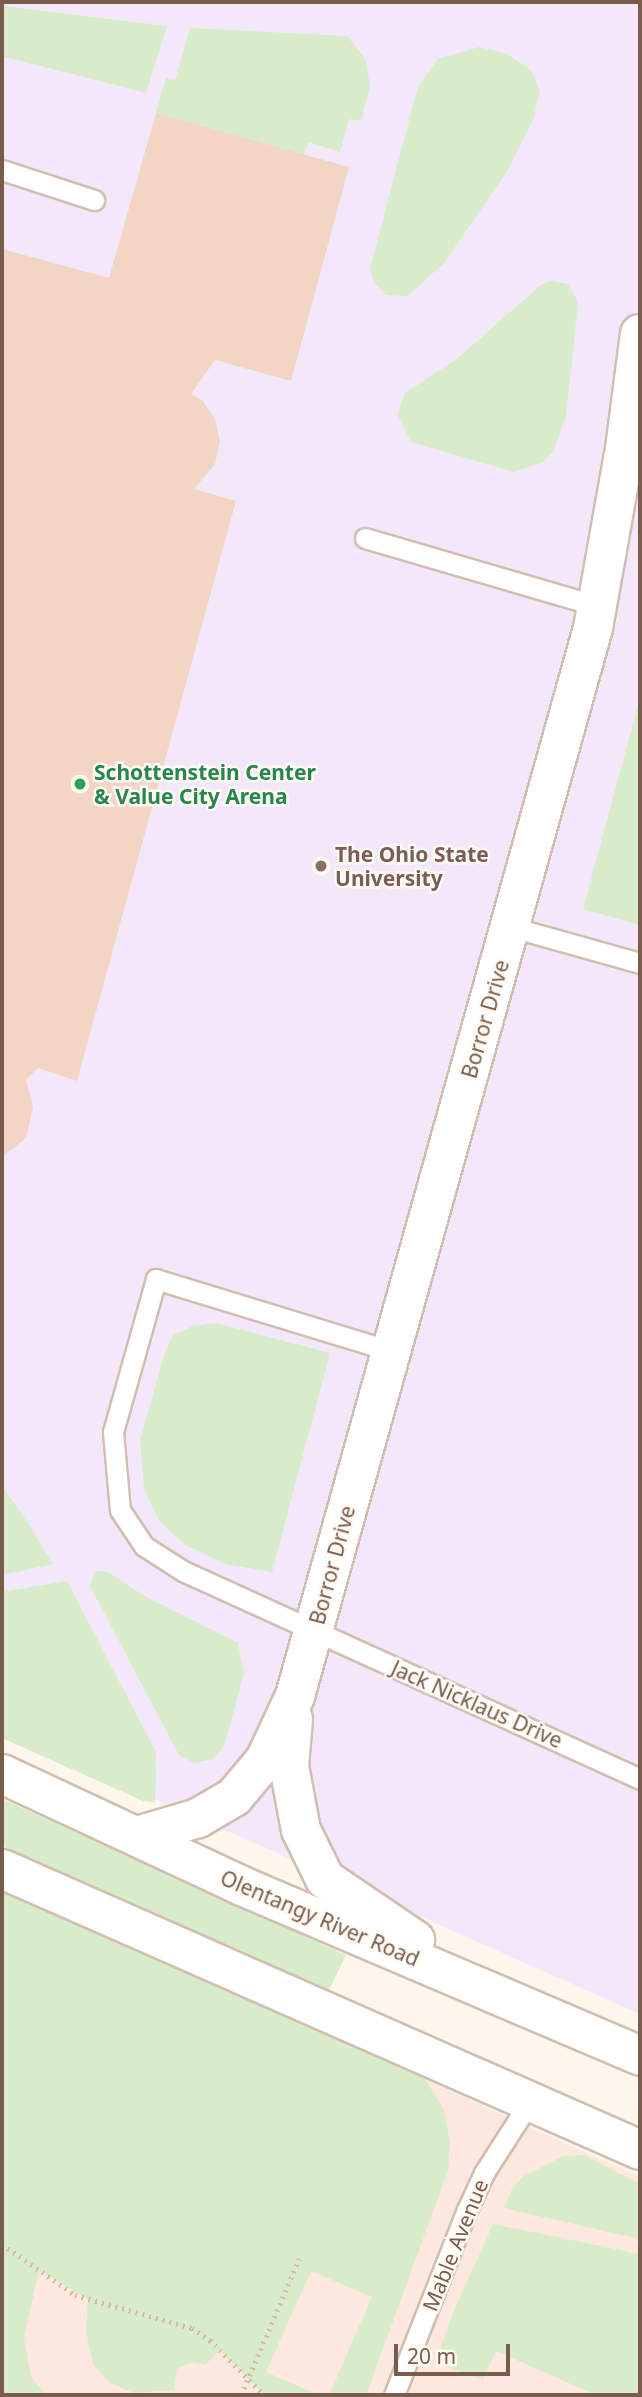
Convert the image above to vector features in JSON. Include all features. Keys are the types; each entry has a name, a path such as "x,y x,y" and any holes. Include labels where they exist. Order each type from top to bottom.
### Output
{"street":[{"name":"Borror Drive","path":"295,1696 598,606 640,334"},
{"path":"137,1836 198,1818 234,1797 265,1760 295,1696"},
{"path":"295,1696 289,1766 301,1830 325,1879 489,1991"},
{"name":"Olentangy River Road","path":"2,1774 137,1836 640,2056"},
{"path":"2,1869 640,2150"}],"lane":[{"path":"2,170 94,200"},
{"path":"365,538 598,606"},
{"path":"510,927 640,963"},
{"name":"Jack Nicklaus Drive","path":"391,1352 156,1279 113,1432 120,1510 144,1546 183,1571 640,1779"},
{"name":"Mable Avenue","path":"394,2395 484,2173 530,2101"}],"path":[{"path":"2,2244 75,2295 192,2328 249,2378 264,2395"},
{"path":"241,2395 299,2259"}],"shaded area":[{"name":"The Ohio State University","path":"2,2 640,2 640,2014 2,1731"},
{"path":"2,1887 640,2177 640,2395 2,2395"}],"green space":[{"path":"2,6 167,26 146,93 2,56"},
{"path":"190,28 347,36 365,58 370,86 361,121 349,119 340,152 308,142 304,155 156,113 166,78 175,80"},
{"path":"479,47 508,54 532,71 540,92 533,120 506,173 444,263 408,296 386,295 374,282 370,269 418,86 438,59"},
{"path":"551,281 568,284 578,302 566,416 553,452 543,462 514,472 411,442 397,415 405,393 458,358 542,284"},
{"path":"640,698 640,925 583,909"},
{"path":"216,1323 330,1353 272,1572 225,1564 184,1544 159,1521 144,1488 140,1441 165,1352 173,1335 193,1326"},
{"path":"2,1486 28,1523 53,1564 2,1575"},
{"path":"95,1571 108,1572 146,1597 238,1643 244,1673 224,1746 213,1759 194,1763 179,1755 90,1586"},
{"path":"67,1581 156,1752 155,1802 143,1801 2,1738 2,1592"},
{"path":"2,1799 346,1955 329,1990 2,1846"},
{"path":"2,1887 425,2079 444,2110 450,2142 448,2171 366,2395 329,2395 372,2297 311,2271 266,2372 319,2395 264,2395 220,2350 205,2365 194,2362 177,2368 174,2390 134,2393 110,2383 93,2364 86,2331 88,2299 39,2270 24,2338 31,2377 46,2395 2,2395"},
{"path":"584,2155 640,2184 640,2239 504,2208 512,2189 524,2176 563,2156"},
{"path":"493,2224 640,2254 640,2395 596,2395 496,2351 483,2380 443,2366 438,2355 452,2315"}],"building":[{"name":"Schottenstein Center & Value City Arena","path":"156,113 349,167 291,381 215,360 191,394 202,400 215,419 220,441 215,464 194,489 236,501 77,1081 38,1068 26,1080 33,1107 26,1138 2,1157 2,249 109,278"}],"place":[{"name":"Schottenstein Center & Value City Arena","path":"80,784"},
{"name":"The Ohio State University","path":"321,866"}]}
